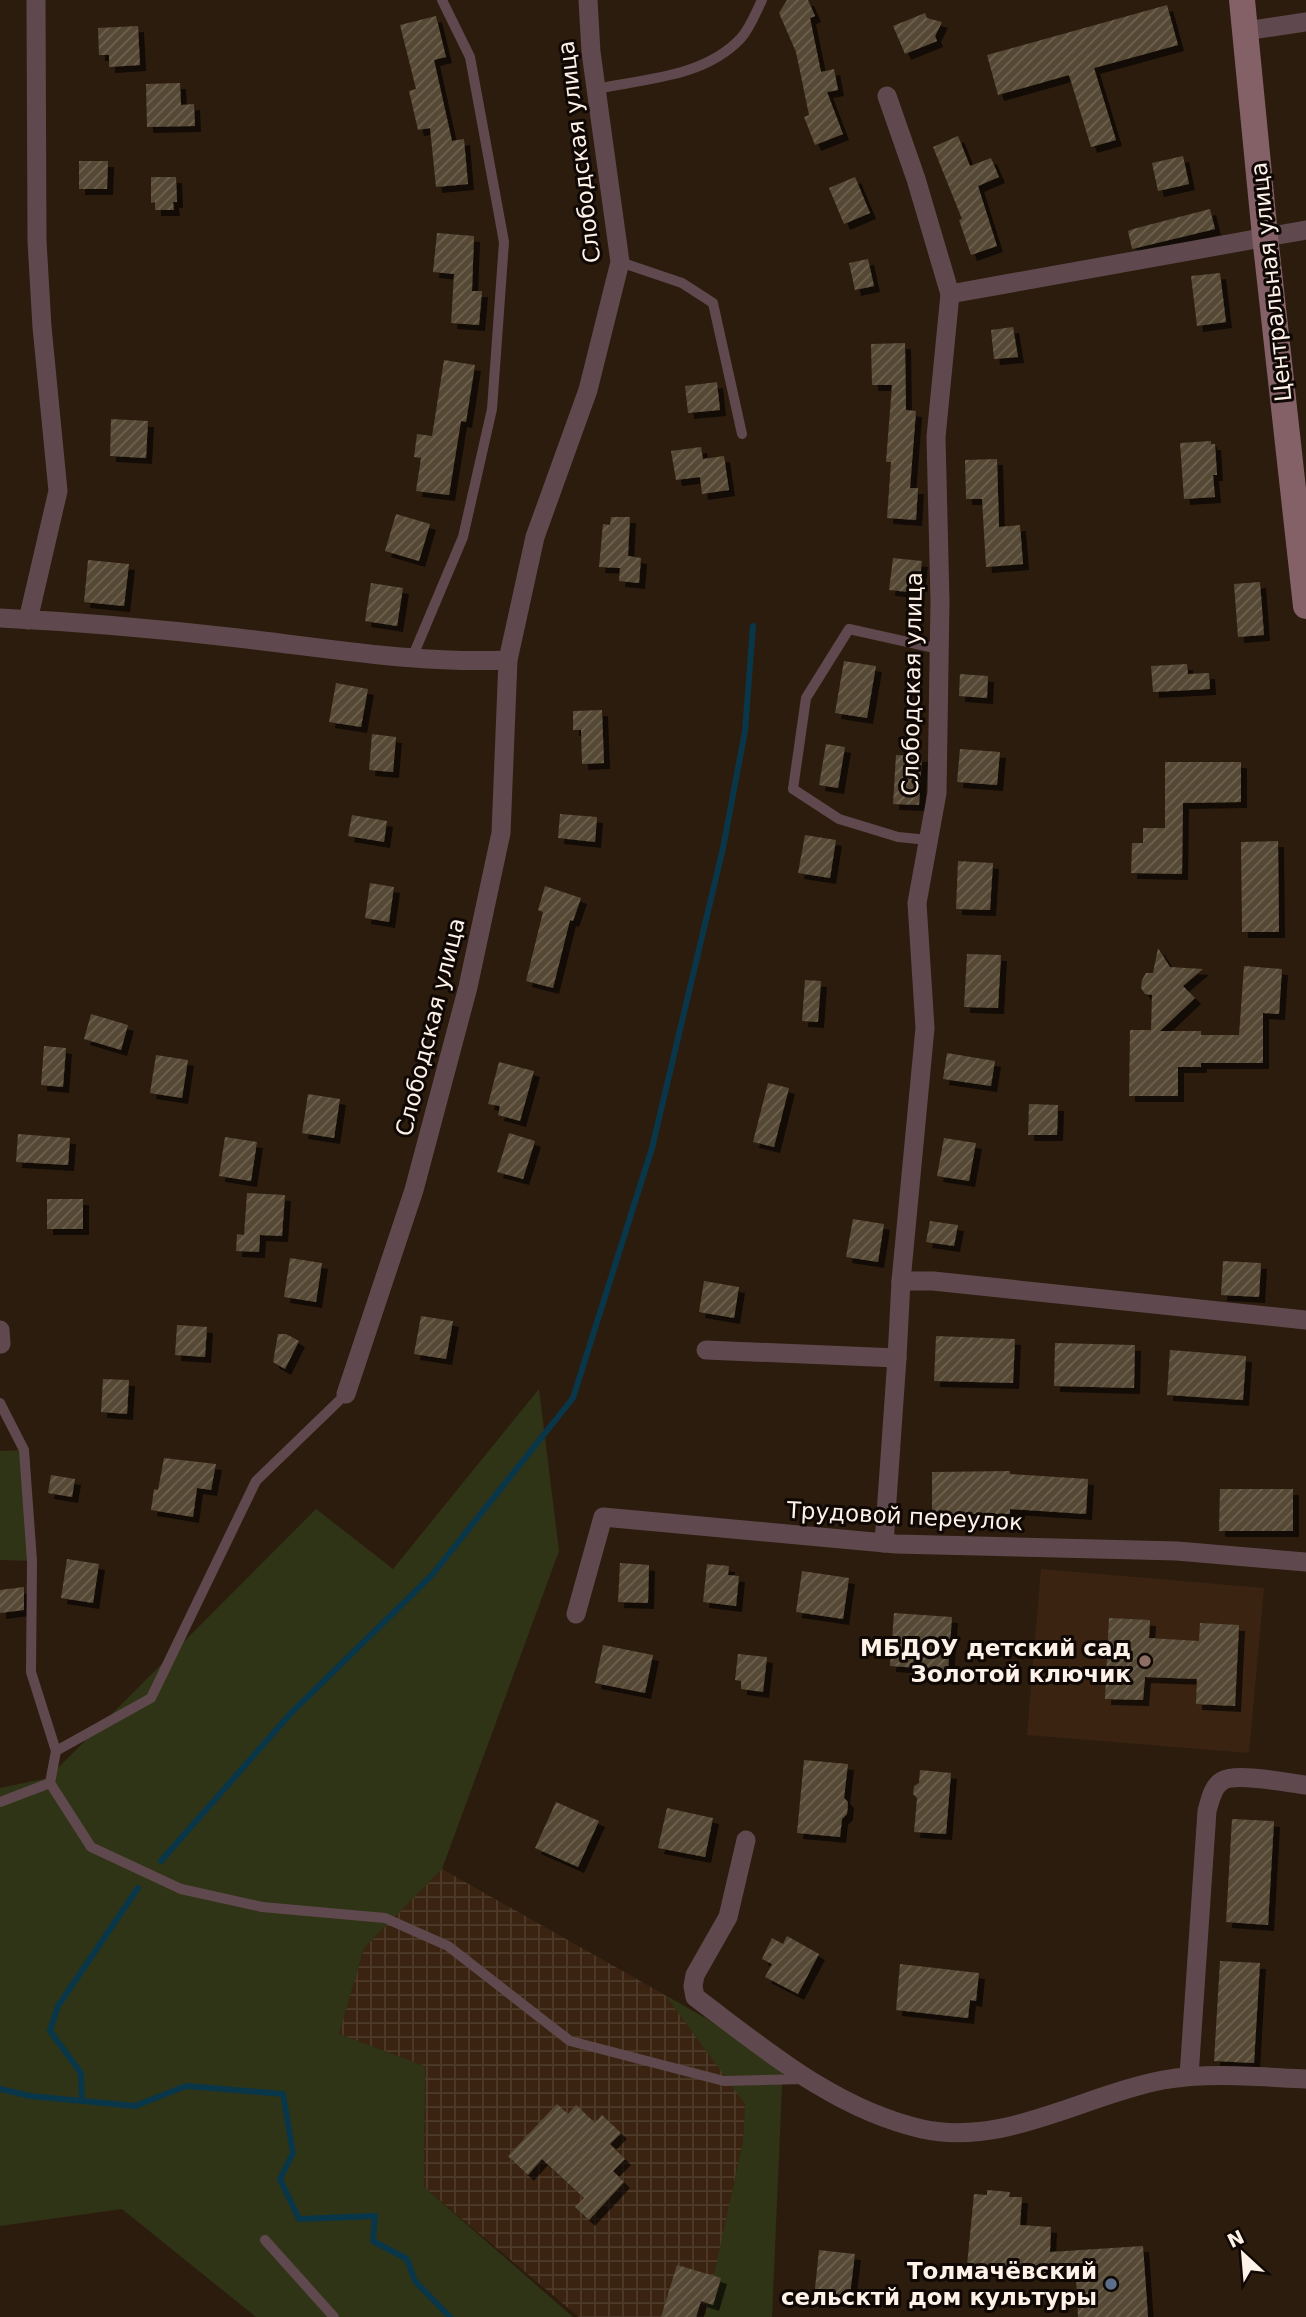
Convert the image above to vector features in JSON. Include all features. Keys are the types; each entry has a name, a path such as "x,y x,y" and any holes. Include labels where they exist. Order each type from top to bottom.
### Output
{"street":[{"path":"28,620 58,491 42,327 37,241 36,0"},
{"name":"Слободская улица","path":"346,1394 414,1190 468,987 500,833 508,660 535,537 588,390 620,262 590,52 588,0"},
{"name":"Центральная улица","path":"1242,0 1265,236 1297,452 1306,606"},
{"path":"1245,31 1306,22"},
{"name":"Слободская улица","path":"887,96 916,179 950,294 936,437 939,649 937,793 917,903 925,1028 901,1281"},
{"path":"950,294 1306,230"},
{"path":"0,618 236,638 412,658 472,662 508,660"},
{"path":"884,1543 901,1281 933,1281 1306,1320"},
{"path":"706,1350 897,1358"},
{"name":"Трудовой переулок","path":"576,1614 603,1517 884,1543 1177,1551 1306,1562"},
{"path":"1189,2076 1207,1811 1212,1792 1222,1781 1235,1778 1306,1785"},
{"path":"746,1840 728,1917 695,1975 695,1997 804,2079 848,2102 922,2129 953,2132 992,2129 1018,2123 1160,2081 1189,2076 1306,2080"}],"lane":[{"path":"412,658 463,537 489,422 504,242 470,57 442,0"},
{"path":"596,89 669,75 710,63 742,37 762,0"},
{"path":"620,262 682,283 713,303 742,434"},
{"path":"929,840 898,837 839,819 793,789 806,698 849,629 939,649"},
{"path":"55,1751 151,1698 256,1481 346,1394"},
{"path":"0,1403 24,1450 32,1561 31,1672 55,1751 50,1783 90,1847 181,1889 262,1907 385,1918 448,1946 570,2041 724,2081 804,2079"},
{"path":"0,1802 50,1783"},
{"path":"265,2240 334,2317"}],"shaded area":[{"name":"МБДОУ детский сад Золотой ключик","path":"1041,1569 1264,1588 1249,1753 1027,1735"},
{"path":"442,1869 665,1995 745,2103 743,2141 706,2317 579,2317 424,2187 425,2066 339,2034 364,1948"}],"green space":[{"path":"539,1389 559,1551 442,1869 364,1948 339,2034 425,2066 424,2187 573,2317 256,2317 122,2209 0,2226 0,1788 48,1778 316,1509 393,1569"},
{"path":"24,1450 32,1561 0,1560 0,1451"},
{"path":"665,1995 783,2062 772,2317 705,2317 743,2141 745,2104"}],"building":[{"path":"787,0 808,0 815,16 810,18 821,72 834,69 838,90 827,92 843,134 815,145 804,117 809,115 796,52 779,13"},
{"path":"1167,5 1178,45 1094,68 1116,140 1091,147 1069,75 998,95 987,55"},
{"path":"925,13 927,18 942,22 935,36 937,41 905,54 893,26"},
{"path":"436,16 446,57 434,60 452,141 464,139 468,184 436,187 430,128 418,130 409,91 416,89 400,25"},
{"path":"138,26 140,65 109,67 109,55 99,55 98,28"},
{"path":"180,83 181,105 194,104 195,126 147,127 146,84"},
{"path":"958,136 970,166 991,158 999,177 978,186 997,246 971,255 959,220 962,219 933,147"},
{"path":"1183,156 1189,184 1158,191 1152,163"},
{"path":"79,161 108,161 107,189 79,189"},
{"path":"151,177 176,177 177,202 173,202 174,210 155,210 155,202 151,203"},
{"path":"855,177 870,213 844,224 829,188"},
{"path":"1210,209 1215,229 1132,249 1128,231"},
{"path":"437,233 474,236 472,291 482,291 479,325 451,323 454,274 433,272"},
{"path":"868,259 874,286 855,290 849,263"},
{"path":"1220,273 1226,322 1197,326 1191,276"},
{"path":"1013,327 1018,357 994,359 991,330"},
{"path":"905,343 906,410 916,411 910,488 918,488 916,520 887,518 891,462 886,462 892,385 872,385 871,344"},
{"path":"444,360 475,365 466,422 461,421 449,495 416,491 421,458 414,457 417,434 432,436"},
{"path":"717,382 720,410 688,413 685,386"},
{"path":"111,419 148,421 146,458 110,456"},
{"path":"1211,441 1211,444 1215,444 1215,497 1184,499 1180,443"},
{"path":"701,447 703,459 724,456 729,490 702,494 700,477 676,480 671,451"},
{"path":"997,459 999,527 1020,525 1023,564 986,567 982,499 966,499 965,460"},
{"path":"396,514 430,524 419,561 385,551"},
{"path":"611,517 630,517 628,556 641,558 639,583 619,581 620,568 599,567 603,524 610,525"},
{"path":"893,558 922,561 918,593 889,590"},
{"path":"88,560 129,564 124,606 84,602"},
{"path":"1260,582 1264,635 1238,637 1234,584"},
{"path":"371,583 403,588 397,626 365,621"},
{"path":"844,661 876,666 867,718 835,713"},
{"path":"1187,664 1188,674 1209,673 1210,689 1153,692 1151,666"},
{"path":"960,674 988,676 987,698 959,696"},
{"path":"336,683 368,689 361,727 329,722"},
{"path":"602,710 604,763 582,764 581,730 573,730 573,711"},
{"path":"372,734 396,737 393,772 369,770"},
{"path":"826,744 845,747 838,788 819,785"},
{"path":"960,749 1000,752 997,785 957,782"},
{"path":"896,755 922,756 919,805 893,804"},
{"path":"1165,762 1241,762 1241,802 1183,803 1182,874 1131,873 1132,843 1143,843 1143,828 1165,828"},
{"path":"560,814 597,817 595,842 558,838"},
{"path":"352,815 387,821 384,842 348,836"},
{"path":"805,835 836,840 830,878 798,873"},
{"path":"1278,841 1279,932 1242,932 1241,842"},
{"path":"958,861 993,863 990,910 956,909"},
{"path":"370,883 394,887 389,922 365,918"},
{"path":"545,886 581,898 573,921 570,920 553,988 526,981 543,912 538,910"},
{"path":"1158,948 1170,967 1203,969 1183,986 1195,998 1160,1031 1239,1035 1244,966 1282,969 1279,1014 1263,1013 1263,1063 1201,1063 1201,1067 1178,1067 1178,1096 1129,1096 1130,1030 1151,1030 1152,995 1145,994 1141,988 1146,973 1153,973"},
{"path":"967,954 1001,955 998,1008 964,1007"},
{"path":"805,980 821,981 818,1022 802,1021"},
{"path":"91,1014 128,1025 121,1050 84,1039"},
{"path":"44,1046 66,1048 63,1087 41,1085"},
{"path":"947,1053 995,1061 991,1086 943,1079"},
{"path":"156,1055 188,1060 182,1098 150,1093"},
{"path":"499,1062 534,1071 520,1121 498,1115 500,1106 488,1104"},
{"path":"768,1083 789,1088 774,1147 753,1142"},
{"path":"308,1094 340,1099 334,1138 302,1133"},
{"path":"1029,1104 1058,1105 1057,1135 1028,1135"},
{"path":"509,1133 535,1141 523,1179 497,1172"},
{"path":"18,1134 70,1138 68,1165 16,1162"},
{"path":"225,1137 257,1142 251,1181 219,1176"},
{"path":"944,1138 976,1143 969,1181 937,1176"},
{"path":"247,1193 285,1195 282,1236 260,1235 259,1252 236,1251 237,1234 244,1235"},
{"path":"47,1199 83,1199 83,1229 47,1229"},
{"path":"853,1219 884,1224 878,1262 846,1257"},
{"path":"930,1221 958,1225 954,1246 926,1242"},
{"path":"290,1258 322,1263 316,1302 284,1297"},
{"path":"1223,1261 1261,1263 1259,1297 1221,1295"},
{"path":"704,1281 739,1287 734,1318 699,1312"},
{"path":"421,1316 453,1321 446,1359 414,1354"},
{"path":"177,1325 207,1327 205,1357 175,1355"},
{"path":"278,1334 286,1334 299,1341 285,1369 273,1362"},
{"path":"936,1336 1015,1339 1013,1383 934,1381"},
{"path":"1055,1343 1135,1345 1134,1388 1054,1386"},
{"path":"1170,1350 1246,1356 1243,1400 1167,1395"},
{"path":"103,1379 129,1380 127,1414 101,1412"},
{"path":"164,1458 216,1464 211,1490 197,1488 193,1517 151,1510 154,1489 158,1490"},
{"path":"1010,1471 1010,1474 1088,1479 1086,1514 1010,1509 1010,1514 932,1514 932,1472"},
{"path":"51,1475 75,1479 72,1497 48,1493"},
{"path":"1220,1489 1293,1489 1293,1531 1219,1531"},
{"path":"67,1559 99,1564 93,1603 61,1598"},
{"path":"620,1563 649,1565 648,1603 618,1602"},
{"path":"707,1564 729,1566 728,1575 739,1576 736,1606 703,1602"},
{"path":"802,1571 849,1578 843,1619 796,1612"},
{"path":"24,1587 24,1610 0,1613 0,1590"},
{"path":"894,1613 952,1617 948,1670 890,1666"},
{"path":"1109,1618 1150,1620 1149,1638 1199,1641 1200,1623 1239,1625 1235,1706 1196,1704 1197,1679 1145,1677 1143,1700 1105,1699"},
{"path":"603,1645 653,1655 645,1693 595,1683"},
{"path":"738,1654 767,1657 763,1692 741,1689 741,1681 735,1680"},
{"path":"804,1760 848,1764 844,1798 848,1802 847,1814 842,1819 840,1837 797,1833"},
{"path":"920,1770 951,1773 946,1834 914,1832 917,1798 913,1794 914,1786 919,1783"},
{"path":"556,1802 599,1821 578,1867 535,1848"},
{"path":"667,1808 713,1818 705,1857 658,1848"},
{"path":"1232,1819 1274,1821 1268,1925 1226,1922"},
{"path":"787,1936 819,1954 798,1994 765,1977 772,1964 762,1959 772,1938 783,1944"},
{"path":"1220,1961 1260,1963 1254,2063 1214,2061"},
{"path":"900,1964 979,1973 976,2001 970,2000 968,2018 896,2010"},
{"path":"557,2104 568,2114 576,2105 595,2123 602,2115 621,2133 610,2144 625,2159 613,2171 624,2182 589,2220 575,2207 584,2198 542,2159 528,2175 508,2156"},
{"path":"987,2190 1010,2192 1009,2197 1022,2197 1020,2225 1051,2227 1050,2252 1143,2246 1148,2317 1078,2317 1076,2276 987,2271 987,2266 967,2265 974,2194 987,2195"},
{"path":"819,2250 855,2254 849,2302 814,2298"},
{"path":"677,2265 721,2278 713,2305 701,2301 696,2317 661,2317"}],"waterway":[{"path":"161,1861 291,1713 432,1575 573,1398 652,1148 723,848 745,731 753,626"},
{"path":"82,2101 81,2073 50,2031 58,2006 138,1888"},
{"path":"0,2089 30,2096 135,2106 186,2086 283,2094 293,2153 280,2179 299,2219 375,2216 373,2241 407,2259 415,2281 450,2317"}],"place":[{"name":"МБДОУ детский сад Золотой ключик","path":"1145,1661"},
{"name":"Толмачёвский сельсктй дом культуры","path":"1111,2284"}]}
